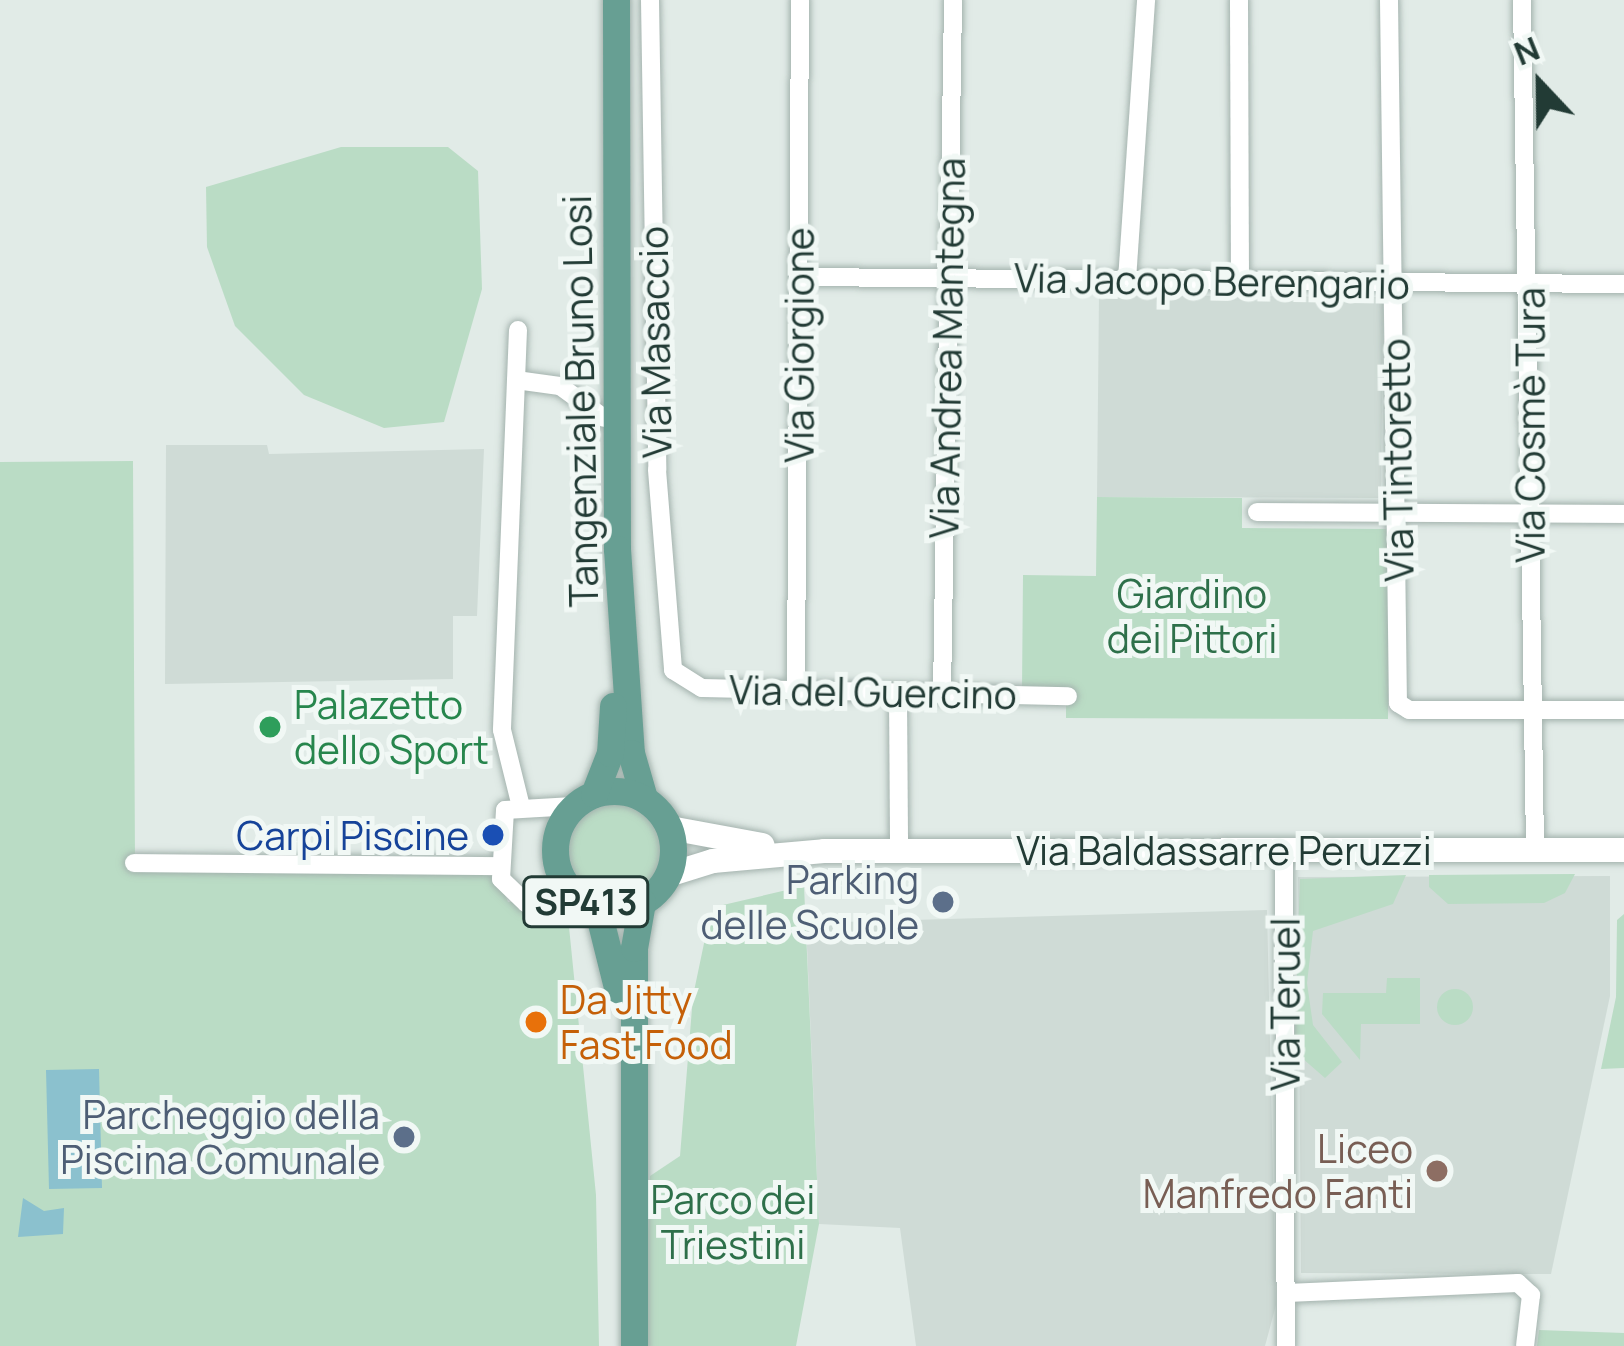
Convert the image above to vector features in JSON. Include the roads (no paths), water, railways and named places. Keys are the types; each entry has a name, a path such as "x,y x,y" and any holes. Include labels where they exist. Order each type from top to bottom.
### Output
{"main road":[{"name":"Tangenziale Bruno Losi","path":"584,800 614,722 596,0"},
{"name":"Tangenziale Bruno Losi","path":"616,0 617,549 631,753 644,799"},
{"path":"584,800 625,791 644,799"},
{"name":"SP413","path":"584,800 555,856 590,903 642,902 668,875 670,828 644,799"},
{"path":"634,1346 634,948 642,902"},
{"path":"590,903 613,948 620,1008 615,1346"}],"street":[{"name":"Via Masaccio","path":"650,0 657,470 669,645 680,680"},
{"name":"Via Giorgione","path":"796,690 800,0"},
{"name":"Via Andrea Mantegna","path":"941,695 953,0"},
{"path":"1127,280 1146,0"},
{"path":"1239,0 1240,281"},
{"name":"Via Tintoretto","path":"1389,0 1400,512 1398,703 1409,710 1533,707"},
{"name":"Via Cosmè Tura","path":"1522,0 1530,284 1535,850"},
{"name":"Via Jacopo Berengario","path":"800,277 1624,284"},
{"path":"518,331 502,730 520,803"},
{"path":"516,380 560,386 604,418"},
{"path":"1257,512 1624,514"},
{"name":"Via del Guercino","path":"680,680 796,690 1068,696"},
{"path":"898,694 899,852"},
{"path":"1533,707 1624,710"},
{"path":"584,800 520,803 500,824 500,866 518,901 590,903"},
{"name":"Via Baldassarre Peruzzi","path":"670,828 824,851"},
{"name":"Via Teruel","path":"1284,850 1286,1346"},
{"name":"Via Baldassarre Peruzzi","path":"668,875 713,861 824,851 1624,850"},
{"path":"134,863 500,866"},
{"path":"1273,1346 1287,1298 1340,1289 1518,1283 1531,1295 1525,1346"}],"water":[{"path":"99,1069 102,1188 49,1189 46,1070"},
{"path":"23,1198 44,1211 64,1208 63,1234 18,1237"}],"place":[{"name":"Palazetto dello Sport","path":"270,727"},
{"name":"Carpi Piscine","path":"493,835"},
{"name":"Parking delle Scuole","path":"943,902"},
{"name":"Da Jitty Fast Food","path":"536,1022"},
{"name":"Parcheggio della Piscina Comunale","path":"404,1137"},
{"name":"Liceo Manfredo Fanti","path":"1437,1171"}],"park label":[{"name":"Giardino dei Pittori","path":"1192,616"},
{"name":"Parco dei Triestini","path":"733,1222"}]}
